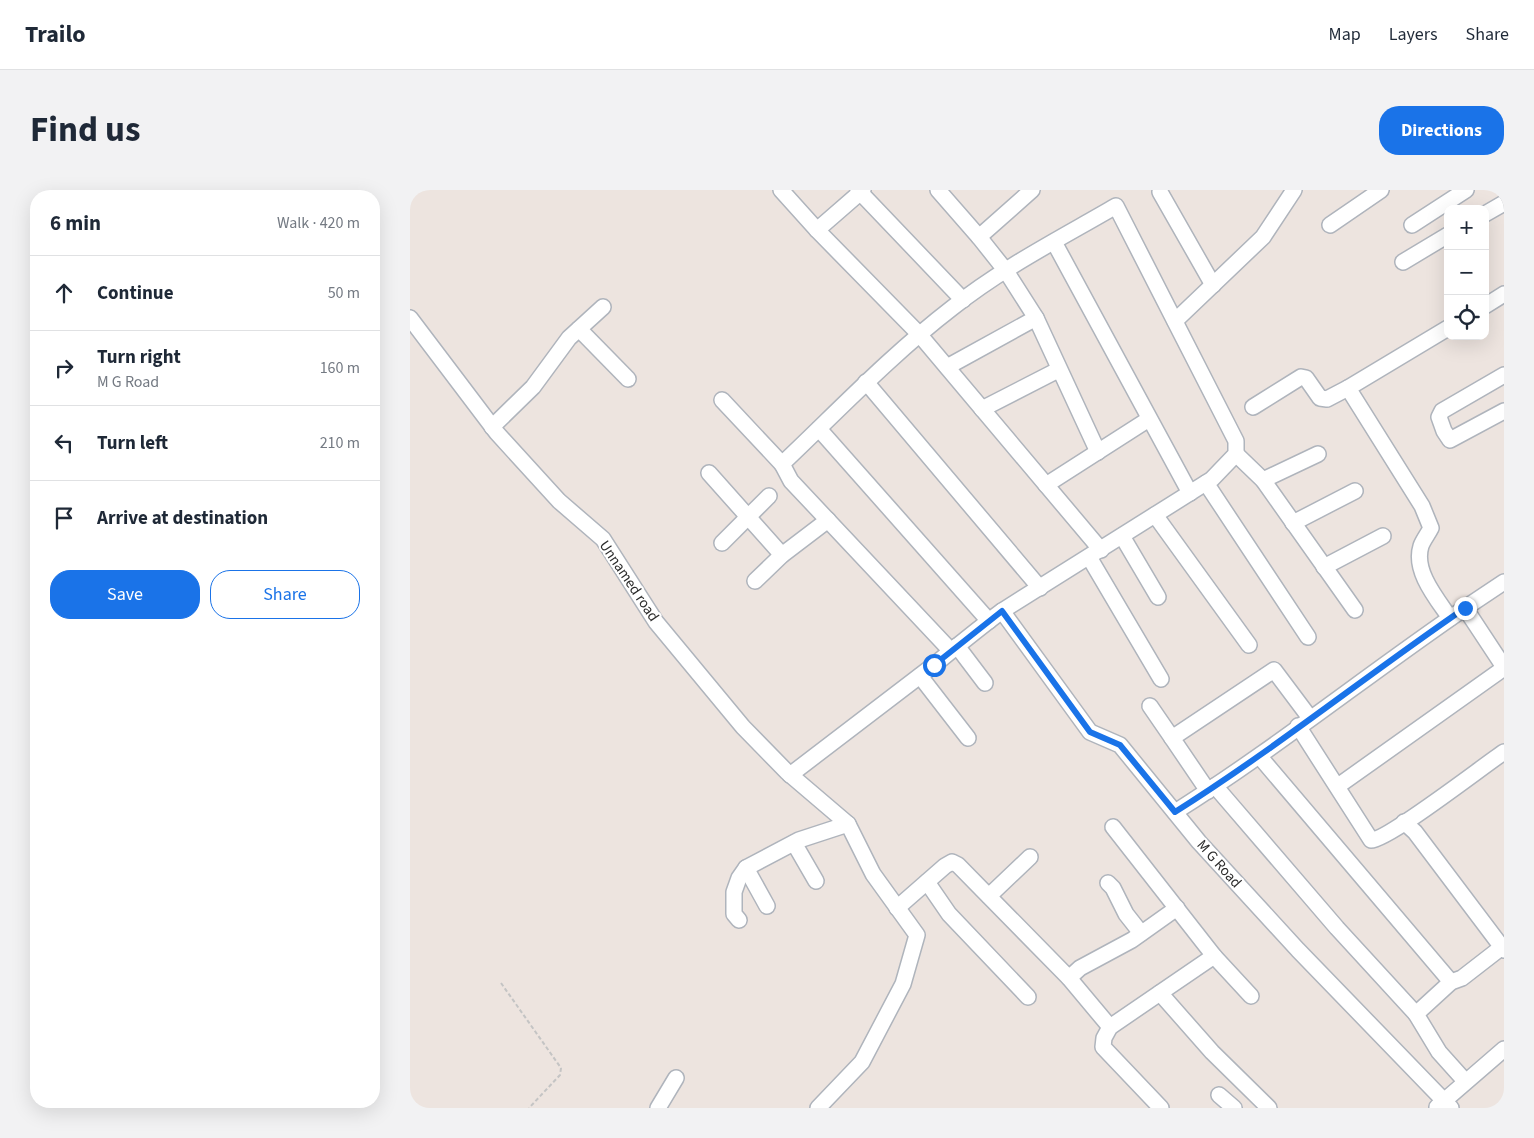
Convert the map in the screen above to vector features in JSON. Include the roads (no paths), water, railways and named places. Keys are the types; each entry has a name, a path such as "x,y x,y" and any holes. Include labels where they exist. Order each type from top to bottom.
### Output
{"street":[{"path":"781,190 817,230 919,334 1046,485 1095,553 1161,679"},
{"path":"938,190 1006,271 1036,318 1058,370 1098,452"},
{"path":"1175,321 1263,237 1294,190"},
{"path":"1330,225 1381,190"},
{"path":"1412,225 1466,190"},
{"path":"817,230 861,191 963,300"},
{"path":"1160,192 1213,284"},
{"path":"979,237 1021,193"},
{"path":"1489,212 1504,203"},
{"path":"782,464 866,382 919,334 963,300 1006,271 1116,206 1236,440 1236,454 1263,480 1355,610"},
{"path":"1403,262 1444,237"},
{"path":"1054,242 1148,419 1190,493"},
{"path":"1489,303 1504,294"},
{"path":"492,427 533,387 569,338 603,307"},
{"name":"Unnamed road","path":"410,318 492,427 559,501 603,539 656,622 743,728 790,775 848,824"},
{"path":"947,366 1036,318"},
{"path":"579,329 628,380"},
{"path":"1253,407 1301,377 1306,378 1320,398 1327,399 1444,330"},
{"path":"982,409 1058,370"},
{"path":"1504,375 1442,411 1440,417 1444,431 1450,440 1504,411"},
{"path":"866,382 1040,588"},
{"path":"1348,388 1422,506 1431,528 1421,546 1419,559 1428,586 1450,618"},
{"path":"722,400 782,464 791,481 954,648 984,683"},
{"path":"1046,485 1148,419"},
{"path":"819,429 989,621"},
{"path":"790,775 1002,611 1190,493 1206,482 1236,454"},
{"path":"1263,480 1318,454"},
{"path":"709,473 782,556"},
{"path":"1206,482 1308,637"},
{"path":"1293,523 1354,491"},
{"path":"722,543 769,496"},
{"path":"1155,515 1249,645"},
{"path":"755,581 782,556 828,520"},
{"path":"1122,536 1158,597"},
{"path":"1324,567 1383,536"},
{"path":"1175,812 1260,756 1304,722 1504,582"},
{"path":"1338,786 1504,667 1465,608"},
{"name":"M G Road","path":"1002,611 1090,732 1120,745 1175,812 1298,950 1444,1106"},
{"path":"1172,738 1274,670 1338,786 1371,840 1380,838 1504,752"},
{"path":"920,676 968,738"},
{"path":"1150,706 1172,738 1212,789 1416,1014 1439,1052 1465,1081"},
{"path":"1260,756 1451,982"},
{"path":"1404,822 1415,832 1503,949 1462,978 1451,982 1416,1014"},
{"path":"739,920 734,914 734,892 738,878 746,868 794,843 848,824 873,874 917,935 903,984 862,1062 818,1108"},
{"path":"1113,827 1214,956 1251,996"},
{"path":"794,843 816,881"},
{"path":"989,896 1030,857"},
{"path":"898,908 952,862 962,868 1069,978 1110,1027"},
{"path":"746,868 767,906"},
{"path":"927,882 949,914 1028,997"},
{"path":"1108,884 1113,888 1126,914 1141,933"},
{"path":"1069,978 1080,968 1107,955 1177,908"},
{"path":"1162,1108 1103,1047 1104,1038 1110,1027 1214,956"},
{"path":"1160,993 1212,1052 1269,1108"},
{"path":"1444,1106 1465,1081 1504,1049"},
{"path":"658,1108 676,1078"},
{"path":"1219,1095 1234,1108"}]}
